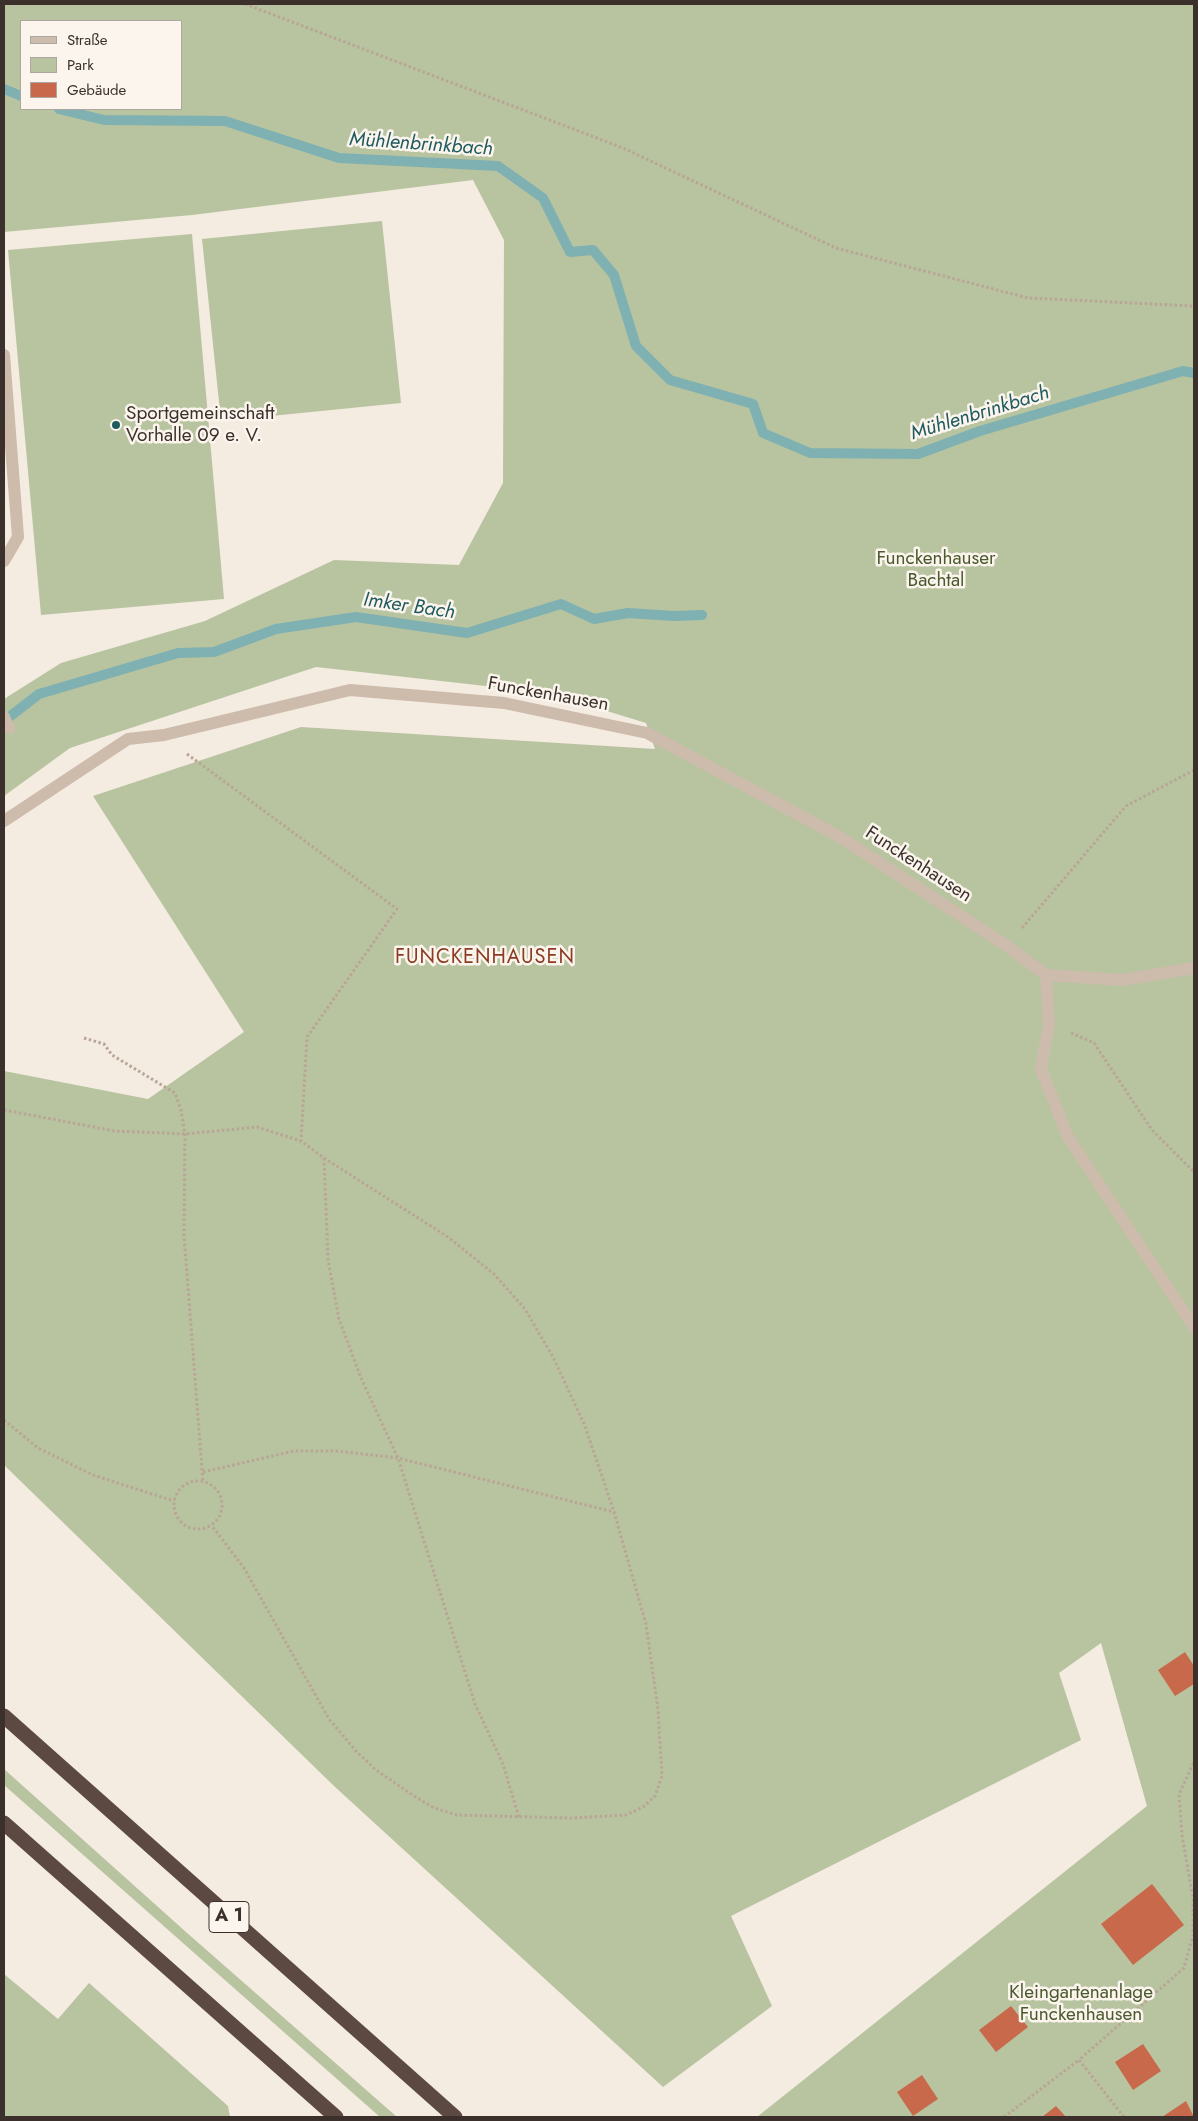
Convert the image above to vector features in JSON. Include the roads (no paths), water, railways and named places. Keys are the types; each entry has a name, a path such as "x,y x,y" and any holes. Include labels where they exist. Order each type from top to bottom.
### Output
{"highway":[{"name":"A 1","path":"4,1716 455,2117"},
{"path":"4,1824 336,2117"}],"street":[{"path":"4,355 18,537 4,561"},
{"name":"Funckenhausen","path":"4,821 128,739 164,735 350,690 504,703 648,733 840,836 1008,946 1046,975"},
{"path":"1194,968 1123,980 1046,975 1049,1024 1041,1069 1068,1137 1194,1327"}],"waterway":[{"name":"Mühlenbrinkbach","path":"4,89 20,96"},
{"name":"Mühlenbrinkbach","path":"63,110 104,120 225,121 339,158 498,166 543,198 570,252 593,250 614,275 636,346 670,380 753,404 763,433 810,453 918,454 980,431 1183,371 1194,373"},
{"name":"Imker Bach","path":"4,721 39,694 178,653 214,652 276,629 356,617 467,633 561,604 594,619 628,613 674,616 702,615"}],"place":[{"name":"Sportgemeinschaft Vorhalle 09 e. V.","path":"116,425"}],"district":[{"name":"FUNCKENHAUSEN","path":"485,958"}],"park label":[{"name":"Funckenhauser Bachtal","path":"936,570"},
{"name":"Kleingartenanlage Funckenhausen","path":"1081,2004"}]}
